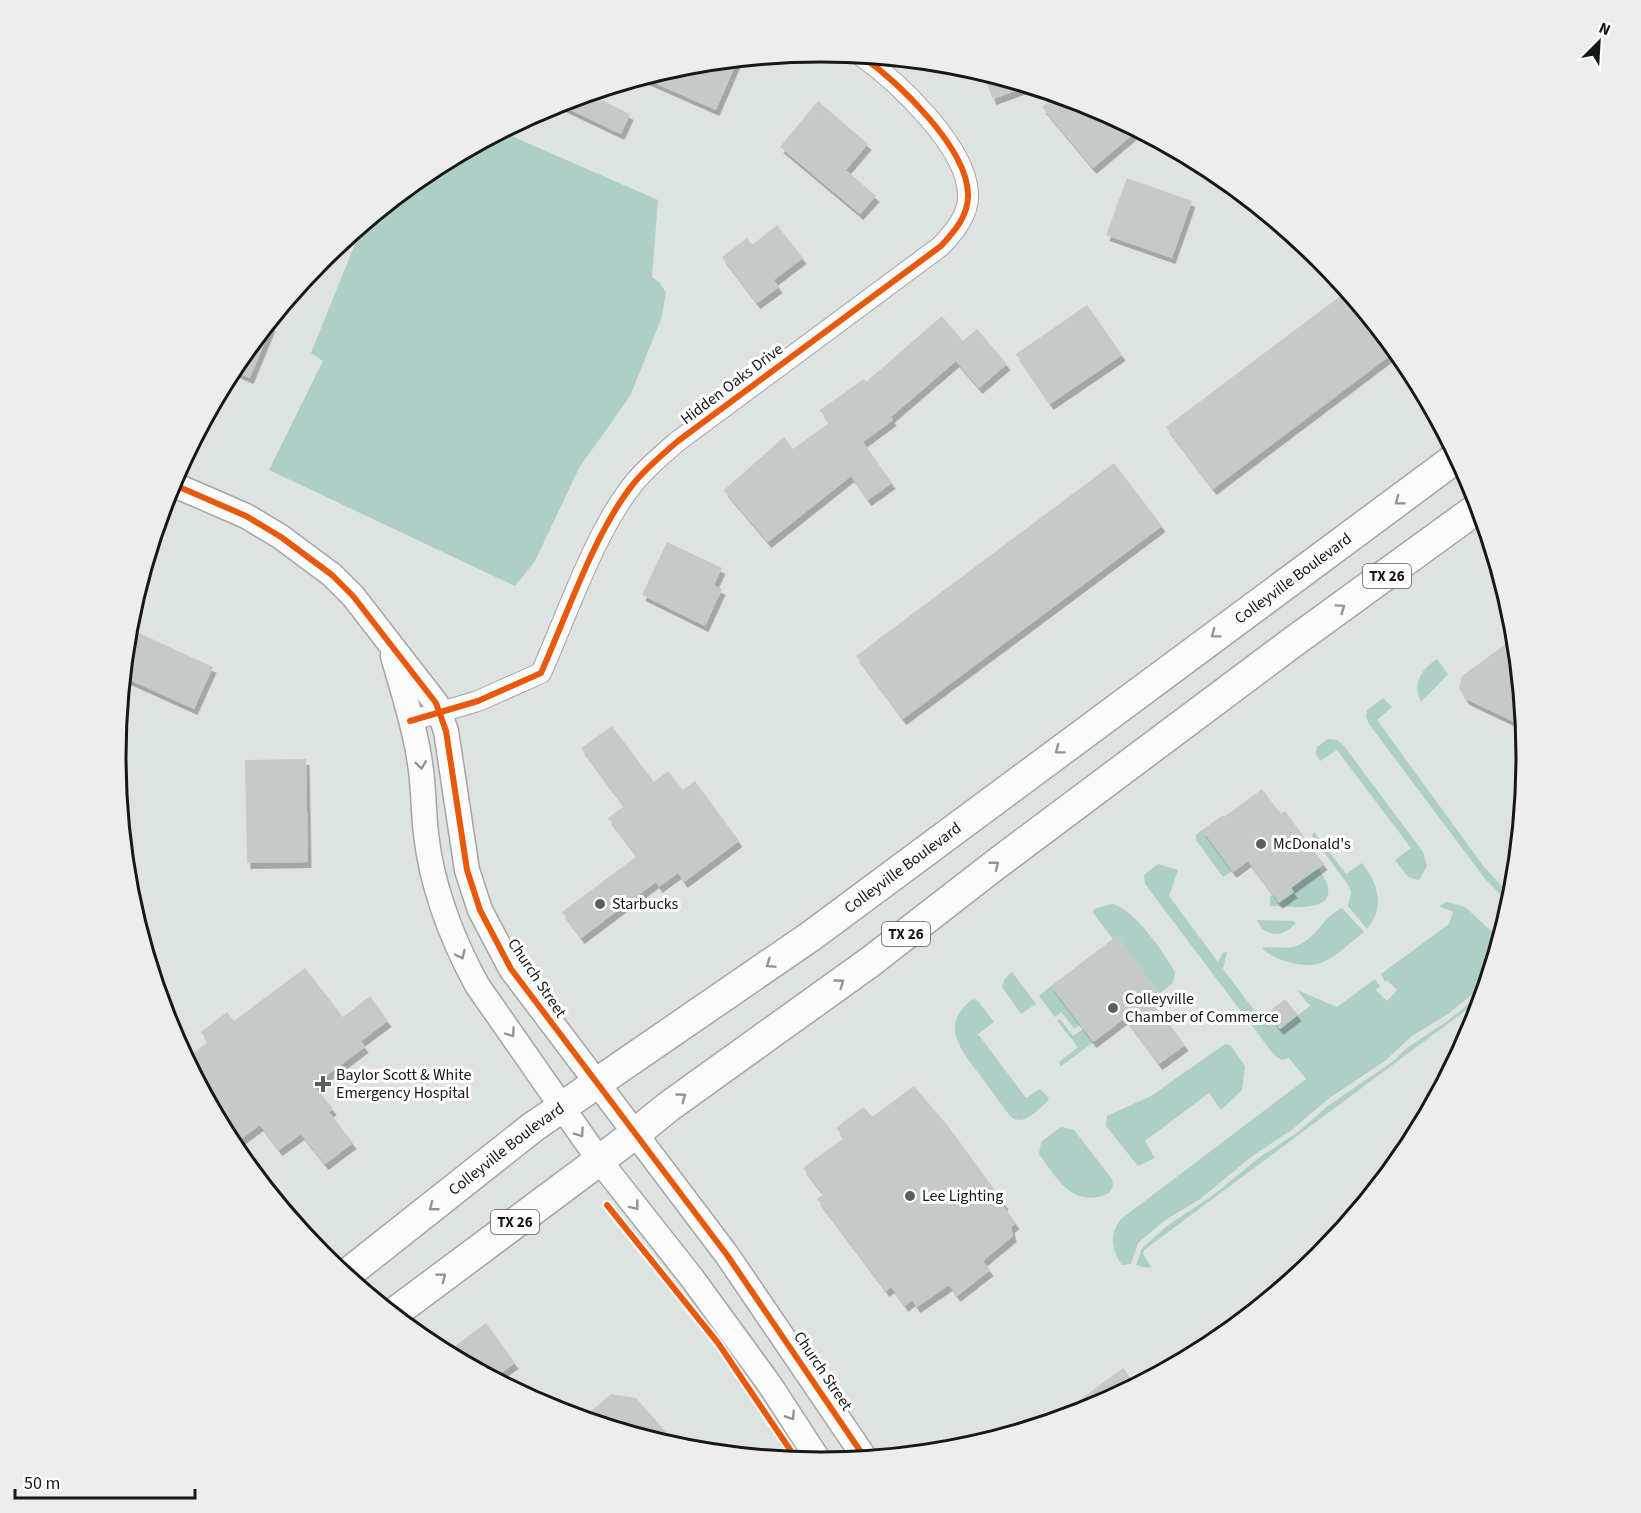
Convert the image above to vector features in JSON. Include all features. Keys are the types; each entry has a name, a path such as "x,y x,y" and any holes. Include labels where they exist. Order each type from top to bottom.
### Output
{"main road":[{"name":"Colleyville Boulevard","path":"352,1270 562,1106 811,936 1450,462"},
{"name":"TX 26","path":"399,1309 668,1107 870,962 999,862 1284,649 1471,513"}],"street":[{"name":"Hidden Oaks Drive","path":"410,721 478,701 541,673 604,530 621,501 648,468 678,441 941,246 957,228 965,212 969,195 965,177 955,153 897,86 871,63"},
{"name":"Church Street","path":"180,487 246,516 308,556 353,597 436,703 451,760 467,870 480,910 510,969 598,1082 727,1255 860,1450"},
{"name":"Church Street","path":"391,647 420,763 426,836 447,920 477,985 599,1160 692,1278 770,1384 813,1452"},
{"path":"447,920 480,910"}],"green space":[{"path":"509,135 658,200 652,277 660,283 666,293 661,319 630,396 579,468 535,561 515,586 269,470 323,361 311,353 357,239 397,205 434,179"},
{"path":"1437,659 1448,674 1421,702 1417,688 1420,677 1426,668"},
{"path":"1383,698 1392,707 1377,720 1484,867 1503,887 1501,895 1486,880 1369,724 1366,717 1367,710"},
{"path":"1328,739 1337,740 1344,746 1423,852 1427,866 1419,880 1408,877 1395,860 1411,848 1337,750 1320,761 1316,754 1317,747"},
{"path":"1202,830 1232,871 1223,877 1196,840 1196,835"},
{"path":"1314,832 1346,874 1362,863 1372,879 1378,895 1378,904 1373,920 1367,929 1348,906 1351,893 1349,886 1312,836"},
{"path":"1158,864 1178,870 1169,896 1218,962 1223,953 1227,952 1223,969 1254,1010 1268,1015 1280,1029 1310,1006 1297,990 1337,1007 1375,979 1380,986 1376,990 1387,1001 1397,990 1387,980 1385,982 1381,974 1449,924 1453,912 1439,906 1447,902 1465,907 1493,932 1474,993 1448,1014 1412,1036 1385,1061 1328,1099 1293,1129 1251,1157 1200,1199 1164,1221 1138,1243 1131,1264 1122,1265 1113,1242 1115,1230 1121,1219 1306,1079 1289,1058 1282,1060 1274,1055 1145,884 1144,875"},
{"path":"1318,868 1327,883 1328,893 1325,901 1306,907 1270,906 1270,897 1273,895 1279,902 1291,888"},
{"path":"1112,904 1139,922 1175,972 1173,983 1159,994 1118,936 1113,939 1093,913 1094,909"},
{"path":"1342,908 1364,932 1338,953 1321,963 1307,965 1281,960 1262,948 1289,948 1299,945"},
{"path":"1257,920 1296,923 1288,930 1276,934 1262,929"},
{"path":"1012,972 1036,1004 1021,1014 1002,987 1004,980"},
{"path":"1051,986 1080,1025 1074,1028 1061,1012 1055,1017 1039,996"},
{"path":"973,999 978,1001 994,1022 978,1034 1026,1098 1040,1089 1049,1098 1025,1119 1015,1119 1010,1116 960,1046 955,1027 957,1018 963,1008"},
{"path":"1470,1002 1468,1009 1144,1250 1143,1254 1151,1267 1136,1265 1142,1248 1167,1226 1212,1196 1260,1157 1298,1132 1329,1105 1391,1063 1408,1047 1449,1020"},
{"path":"1060,1019 1073,1036 1083,1029 1094,1042 1061,1066 1059,1062 1078,1047 1057,1021"},
{"path":"1225,1044 1231,1046 1245,1066 1242,1090 1221,1110 1209,1093 1145,1141 1155,1158 1138,1166 1106,1126 1107,1116 1151,1096"},
{"path":"1061,1127 1074,1130 1112,1179 1113,1186 1109,1193 1086,1198 1076,1195 1060,1182 1039,1154 1041,1142"}],"building":[{"path":"735,67 716,110 653,82"},
{"path":"986,82 1017,90 993,99"},
{"path":"597,98 630,114 621,134 568,109"},
{"path":"1050,100 1132,135 1093,168 1042,107"},
{"path":"818,101 868,144 846,170 876,196 860,214 780,147"},
{"path":"1127,178 1192,201 1172,258 1106,235"},
{"path":"777,225 803,258 774,280 779,287 757,303 722,257 747,238 752,245"},
{"path":"1341,296 1389,357 1213,489 1166,427"},
{"path":"1087,305 1122,355 1050,404 1016,354"},
{"path":"942,316 963,341 977,329 1007,364 979,388 956,361 891,417 893,420 863,442 892,483 868,500 851,476 768,542 724,490 784,437 793,449 829,423 820,410 864,379 866,382"},
{"path":"268,334 250,378 241,374"},
{"path":"1114,463 1162,526 903,719 856,656"},
{"path":"667,542 722,568 714,585 722,589 705,626 642,595"},
{"path":"137,632 213,667 194,709 130,680"},
{"path":"1506,644 1514,722 1466,699 1459,688 1462,676"},
{"path":"612,726 654,782 668,771 683,790 695,781 739,841 684,882 678,873 659,887 656,882 581,938 562,912 637,856 608,818 624,806 581,748"},
{"path":"306,759 308,862 247,863 245,760"},
{"name":"McDonald's","path":"1262,789 1281,814 1285,811 1324,864 1291,888 1294,892 1279,903 1248,861 1233,872 1202,830"},
{"name":"Colleyville Chamber of Commerce","path":"1118,935 1158,993 1150,999 1185,1045 1159,1064 1125,1018 1093,1042 1051,986"},
{"path":"305,968 343,1017 370,996 388,1021 361,1041 365,1047 314,1085 333,1109 329,1112 353,1143 325,1164 301,1134 279,1150 260,1125 241,1139 192,1053 208,1042 201,1032 227,1012 234,1021"},
{"path":"1285,999 1298,1015 1280,1029 1267,1013"},
{"name":"Lee Lighting","path":"914,1086 948,1126 1005,1204 1003,1206 1016,1223 1011,1227 1013,1236 983,1261 990,1270 957,1296 949,1285 917,1307 912,1300 905,1306 891,1287 886,1291 817,1199 823,1194 803,1168 844,1138 836,1128 850,1117 864,1107 872,1117"},
{"path":"486,1323 515,1363 501,1373 455,1346"},
{"path":"1123,1368 1131,1378 1086,1399 1076,1403"},
{"path":"611,1394 636,1398 668,1434 641,1428 590,1412"}],"cycle path":[{"path":"410,721 478,701 541,673 594,549 620,503 644,472 678,441 941,246 956,229 968,202 965,176 956,156 928,117 870,63"},
{"path":"180,487 246,516 281,537 332,575 353,596 436,703 446,731 467,870 480,910 511,969 727,1255 860,1450"},
{"path":"607,1205 718,1343 791,1451"}],"place":[{"name":"McDonald's","path":"1261,844"},
{"name":"Starbucks","path":"600,904"},
{"name":"Colleyville Chamber of Commerce","path":"1113,1008"},
{"name":"Baylor Scott & White Emergency Hospital","path":"323,1084"},
{"name":"Lee Lighting","path":"910,1196"}]}
